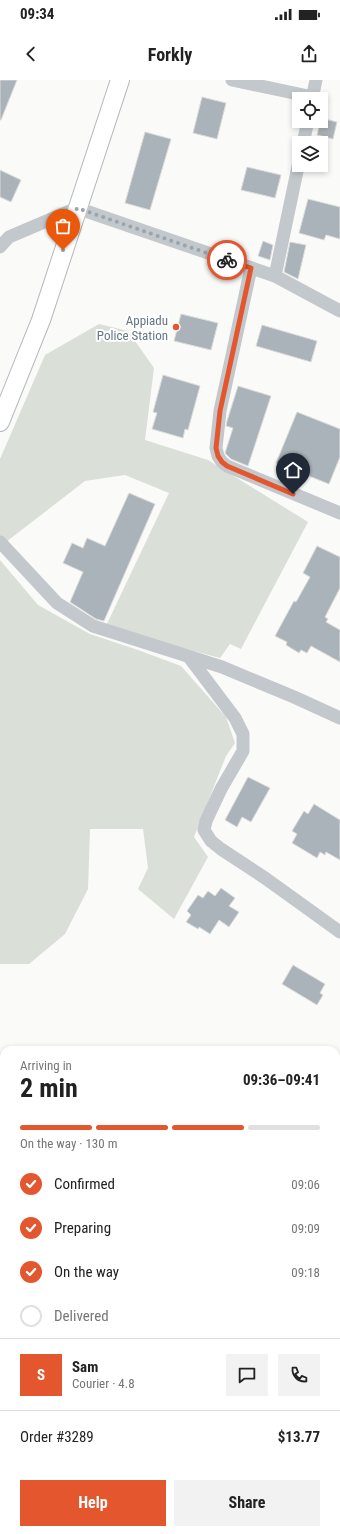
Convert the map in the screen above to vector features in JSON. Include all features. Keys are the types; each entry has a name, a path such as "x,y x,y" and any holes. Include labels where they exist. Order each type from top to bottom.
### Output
{"street":[{"path":"0,422 41,320 120,80"},
{"path":"232,80 292,94"},
{"path":"313,92 316,80"},
{"path":"275,276 297,172"},
{"path":"0,247 8,237 77,208 275,276 340,311"},
{"path":"251,268 220,411 216,448 218,456 227,466 340,513"},
{"path":"0,542 57,603 93,626 222,667 340,718"},
{"path":"189,657 235,718 243,734 243,751 221,789 206,821 204,830 211,841 220,849 340,932"}],"shaded area":[{"path":"99,324 128,331 154,368 145,440 208,460 308,522 241,649 230,644 220,658 106,626 169,493 125,475 85,481 6,542 0,538 0,459 45,355"},
{"path":"0,560 38,605 90,634 181,666 226,717 235,743 226,756 194,837 208,857 174,919 138,889 148,868 143,829 90,829 88,889 65,934 29,964 0,964"}],"building":[{"path":"0,80 17,80 1,120 0,120"},
{"path":"202,97 226,103 217,139 193,133"},
{"path":"328,120 337,122 333,139 328,138 328,136 317,135 319,128 328,128"},
{"path":"145,132 171,139 150,210 125,203"},
{"path":"247,167 281,175 275,198 241,190"},
{"path":"0,170 21,180 11,202 0,197"},
{"path":"308,199 340,207 340,239 326,235 324,240 299,233"},
{"path":"263,241 273,245 270,260 258,256"},
{"path":"290,242 306,245 298,279 284,272"},
{"path":"181,314 218,323 211,350 174,341"},
{"path":"262,325 317,341 311,362 256,346"},
{"path":"163,375 200,386 188,430 185,429 183,438 152,429 157,413 153,412"},
{"path":"238,386 271,396 248,466 231,459 225,453 233,428 226,426"},
{"path":"297,412 340,429 340,457 329,484 276,463"},
{"path":"129,493 155,504 104,621 96,619 70,602 83,572 63,563 72,543 83,548 87,538 105,546"},
{"path":"317,546 340,557 340,588 325,617 328,619 326,622 340,630 340,662 311,646 307,653 301,650 299,653 286,645 287,642 275,636 294,601 296,602 310,577 303,573"},
{"path":"248,777 270,788 251,822 242,817 237,827 225,820"},
{"path":"314,804 340,820 340,860 326,852 325,855 320,852 317,858 292,843 297,834 292,831 304,811 308,814"},
{"path":"221,888 235,898 229,906 239,912 229,927 219,920 210,934 199,927 198,929 186,922 191,915 187,911 198,895 203,898 208,891 215,896"},
{"path":"293,965 325,984 320,993 323,995 317,1005 282,984"}],"way so far":[{"path":"63,250 77,208 227,260"}],"place":[{"name":"Appiadu Police Station","path":"176,327"}],"route":[{"path":"227,260 251,268 220,411 216,448 218,456 227,466 293,494"}]}
